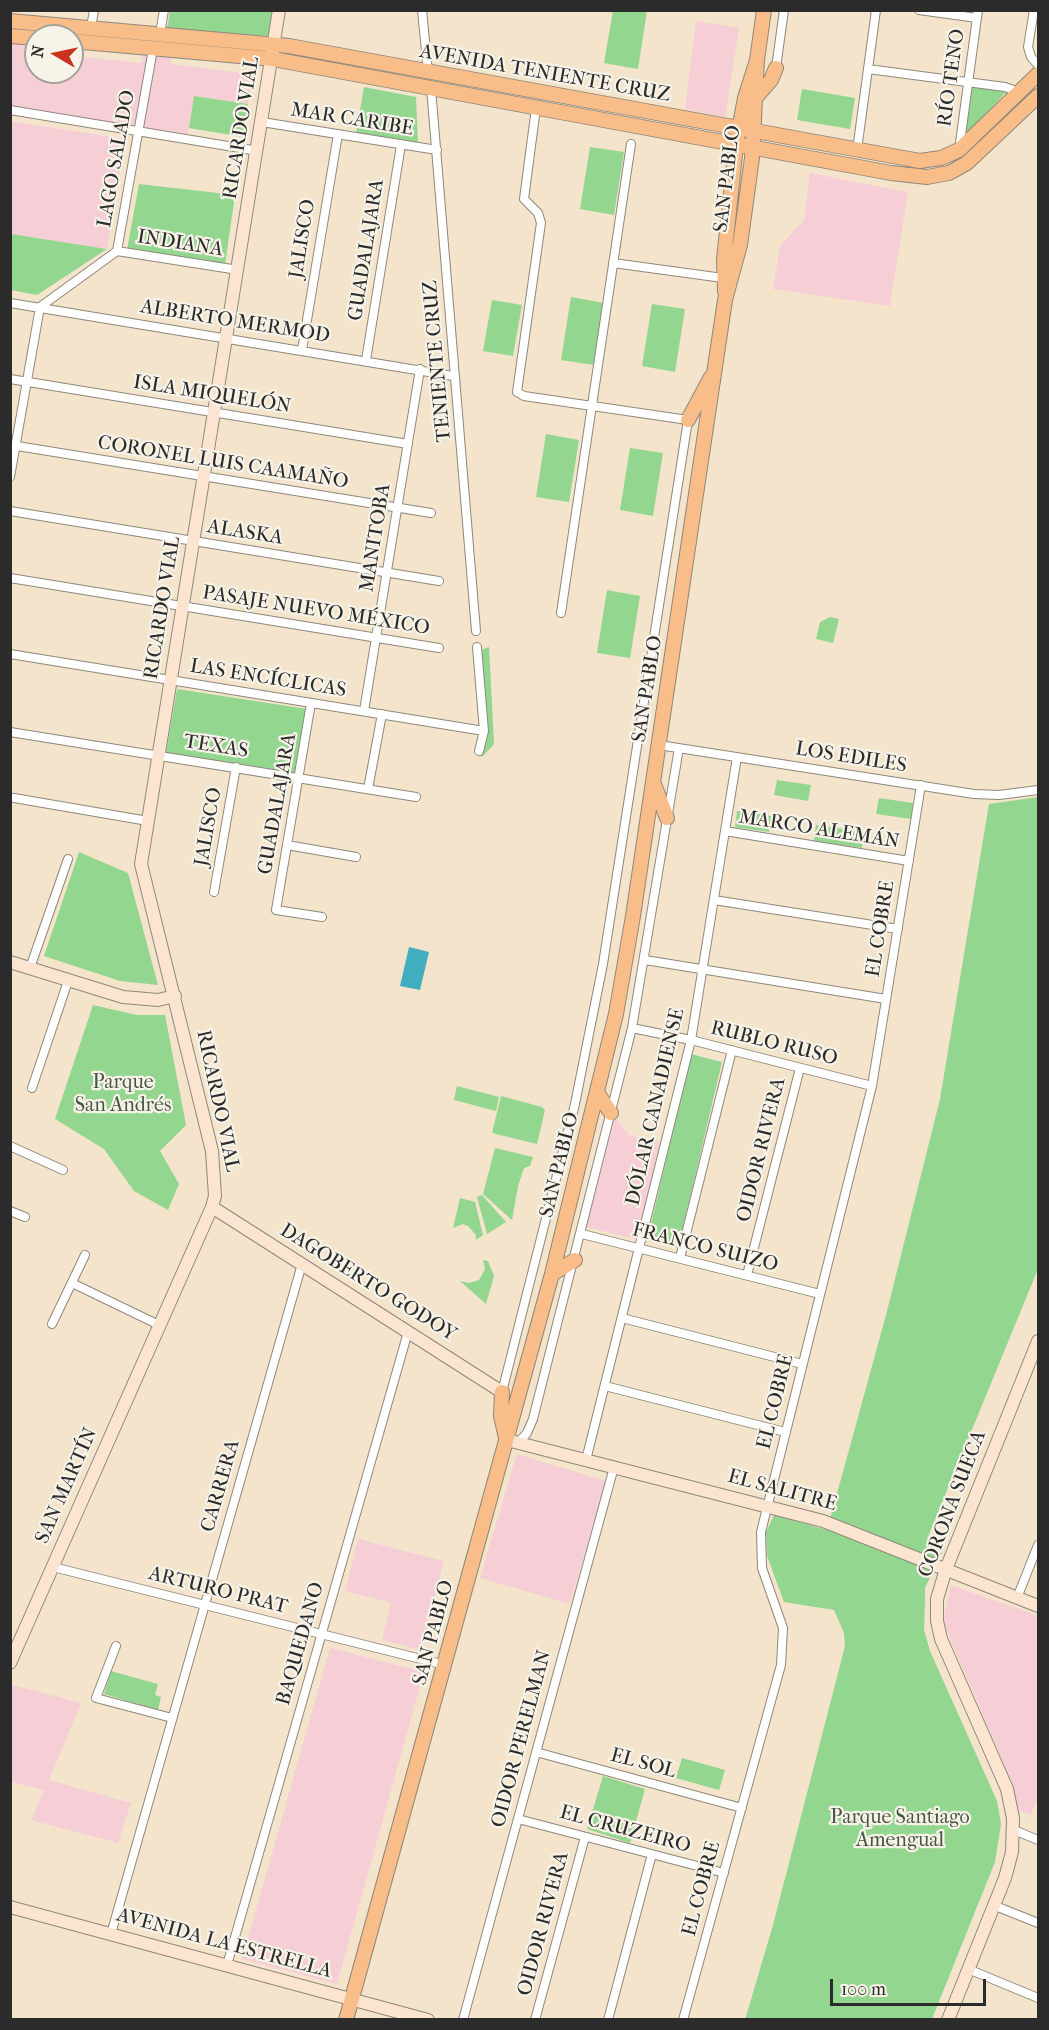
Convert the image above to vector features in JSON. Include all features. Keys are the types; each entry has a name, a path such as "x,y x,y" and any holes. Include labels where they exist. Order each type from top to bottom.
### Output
{"main road":[{"name":"SAN PABLO","path":"725,300 723,278 736,145 757,60 764,10"},
{"name":"AVENIDA TENIENTE CRUZ","path":"15,18 91,28 275,44 754,132 927,161 946,157 959,150 1038,74"},
{"name":"AVENIDA TENIENTE CRUZ","path":"84,43 273,59 891,173 927,177 961,167 992,141 1038,96"},
{"name":"SAN PABLO","path":"346,2019 445,1665 512,1441 598,1094 625,965 725,300 737,260 753,148 757,60"},
{"path":"757,96 771,80 776,68"},
{"path":"496,100 499,85"},
{"path":"981,130 992,141"},
{"path":"688,420 715,370"},
{"path":"653,781 667,818"},
{"path":"598,1094 611,1113"},
{"path":"552,1274 575,1260"},
{"path":"502,1392 501,1416 512,1441"}],"street":[{"path":"91,28 94,10"},
{"path":"160,34 164,10"},
{"name":"RICARDO VIAL","path":"212,1207 215,1187 213,1156 175,996 141,870 273,59 279,10"},
{"path":"422,10 428,72"},
{"path":"776,68 784,10"},
{"path":"857,150 876,10"},
{"path":"920,10 977,14"},
{"path":"1034,10 1028,47 1031,57 1038,65"},
{"name":"RÍO TENO","path":"959,150 977,14"},
{"name":"LAGO SALADO","path":"40,307 117,251 153,49"},
{"path":"868,69 968,82 1019,92"},
{"name":"TENIENTE CRUZ","path":"431,88 453,376 458,384 476,631"},
{"path":"536,108 524,199 538,213 541,223 517,392 524,396 688,420"},
{"path":"10,110 258,151"},
{"name":"MAR CARIBE","path":"262,122 437,150"},
{"name":"JALISCO","path":"302,350 338,134"},
{"path":"561,613 631,144"},
{"name":"GUADALAJARA","path":"366,360 401,145"},
{"name":"INDIANA","path":"117,251 238,270"},
{"path":"613,263 723,278"},
{"name":"ALBERTO MERMOD","path":"10,303 453,376"},
{"path":"10,477 13,445 40,307"},
{"name":"MANITOBA","path":"364,711 420,369"},
{"name":"ISLA MIQUELÓN","path":"10,379 408,444"},
{"name":"SAN PABLO","path":"502,1392 575,1104 600,984 688,420"},
{"name":"CORONEL LUIS CAAMAÑO","path":"13,445 431,513"},
{"name":"ALASKA","path":"10,511 439,581"},
{"name":"PASAJE NUEVO MÉXICO","path":"10,578 439,648"},
{"path":"477,647 484,731 479,751"},
{"name":"LAS ENCÍCLICAS","path":"10,654 484,731"},
{"name":"GUADALAJARA","path":"311,703 276,910 322,917"},
{"path":"368,789 382,714"},
{"name":"TEXAS","path":"10,732 416,797"},
{"name":"LOS EDILES","path":"659,745 988,795 1038,790"},
{"name":"SAN PABLO","path":"512,1441 532,1424 582,1234 632,1028 679,748"},
{"name":"DÓLAR CANADIENSE","path":"586,1460 691,1040 737,757"},
{"name":"JALISCO","path":"214,892 236,767"},
{"name":"EL COBRE","path":"683,2019 783,1655 781,1619 761,1559 761,1532 872,1086 921,785"},
{"path":"14,798 148,821"},
{"name":"MARCO ALEMÁN","path":"725,831 909,861"},
{"path":"287,846 356,857"},
{"path":"30,968 68,859"},
{"path":"714,900 898,929"},
{"path":"645,960 886,999"},
{"path":"10,962 68,981 137,999 175,996"},
{"path":"32,1088 68,981"},
{"name":"RUBLO RUSO","path":"632,1028 691,1040 872,1086"},
{"path":"680,1258 732,1050"},
{"name":"OIDOR RIVERA","path":"747,1275 800,1068"},
{"path":"10,1146 63,1170"},
{"name":"DAGOBERTO GODOY","path":"212,1207 502,1392"},
{"name":"SAN MARTÍN","path":"10,1663 212,1207"},
{"path":"10,1211 25,1217"},
{"name":"FRANCO SUIZO","path":"582,1234 820,1294"},
{"path":"52,1324 85,1256"},
{"name":"CARRERA","path":"111,1934 302,1264"},
{"path":"72,1283 159,1325"},
{"path":"622,1318 802,1364"},
{"name":"BAQUEDANO","path":"227,1965 408,1332"},
{"name":"CORONA SUECA","path":"948,2019 1008,1866 1014,1830 1010,1796 941,1639 937,1610 946,1569 1034,1367 1038,1341"},
{"path":"605,1386 785,1432"},
{"name":"EL SALITRE","path":"512,1441 838,1526 1038,1606"},
{"name":"OIDOR PERELMAN","path":"463,2019 614,1467"},
{"path":"1017,1598 1038,1545"},
{"name":"ARTURO PRAT","path":"53,1567 445,1665"},
{"path":"116,1646 96,1698 172,1718"},
{"name":"EL SOL","path":"536,1752 742,1808"},
{"name":"EL CRUZEIRO","path":"518,1819 724,1873"},
{"path":"1014,1830 1038,1840"},
{"name":"OIDOR RIVERA","path":"535,2019 585,1837"},
{"path":"608,2019 652,1854"},
{"path":"993,1905 1038,1923"},
{"name":"AVENIDA LA ESTRELLA","path":"10,1907 428,2019"},
{"path":"968,1969 1038,1998"}],"shaded area":[{"path":"696,21 739,28 725,117 685,109"},
{"path":"10,42 24,43 24,84 84,84 84,57 142,63 142,55 171,57 170,64 253,74 248,104 194,96 188,134 11,106"},
{"path":"10,121 125,139 107,249 11,234"},
{"path":"810,173 908,192 890,306 773,289 780,246 804,220"},
{"path":"615,1117 629,1135 660,1142 639,1240 586,1227"},
{"path":"517,1454 606,1481 570,1604 480,1578"},
{"path":"358,1539 444,1561 421,1650 382,1640 391,1603 345,1591"},
{"path":"951,1585 1038,1616 1038,1796 1031,1815 1018,1810 1001,1757 943,1622"},
{"path":"330,1648 424,1672 337,1984 242,1959"},
{"path":"12,1685 81,1703 49,1780 131,1803 118,1843 31,1820 44,1790 11,1782"}],"green space":[{"path":"170,11 272,11 269,36 167,29"},
{"path":"613,11 647,11 638,69 604,63"},
{"path":"971,85 1008,90 965,136"},
{"path":"364,87 416,97 418,143 356,133"},
{"path":"802,89 855,98 850,129 797,120"},
{"path":"194,96 248,104 243,137 189,128"},
{"path":"590,147 624,152 614,215 580,209"},
{"path":"139,184 235,195 225,265 127,250"},
{"path":"10,234 107,249 37,295 11,290"},
{"path":"571,297 604,303 594,365 561,360"},
{"path":"492,300 522,305 513,356 483,351"},
{"path":"652,304 685,309 675,372 642,366"},
{"path":"546,434 579,440 569,502 536,497"},
{"path":"630,448 663,453 653,516 620,510"},
{"path":"607,590 640,596 630,658 597,653"},
{"path":"830,617 839,619 833,643 816,639 820,622"},
{"path":"489,647 494,744 482,757 475,752 484,732 481,650"},
{"path":"177,689 307,709 295,773 166,753"},
{"path":"777,780 811,785 808,801 774,795"},
{"name":"Parque Santiago Amengual","path":"1038,797 1038,1269 927,1539 945,1546 925,1588 924,1630 930,1651 997,1801 1001,1824 995,1862 932,2019 745,2020 773,1925 845,1646 844,1633 834,1610 784,1602 767,1556 766,1532 774,1515 827,1530 886,1315 940,1099 989,804"},
{"path":"879,798 913,803 911,819 876,814"},
{"path":"737,811 772,816 769,832 735,827"},
{"path":"816,825 864,832 862,848 814,841"},
{"path":"79,852 128,873 158,985 120,981 44,956"},
{"name":"Parque San Andrés","path":"93,1005 137,1015 165,1015 186,1125 160,1151 179,1184 168,1210 134,1191 104,1149 55,1119"},
{"path":"691,1054 722,1062 678,1248 647,1241"},
{"path":"457,1086 499,1097 496,1111 454,1100"},
{"path":"501,1096 542,1107 545,1110 537,1144 492,1133"},
{"path":"495,1148 533,1157 530,1166 524,1168 518,1186 512,1220 483,1194"},
{"path":"482,1195 506,1222 487,1234 477,1197"},
{"path":"460,1198 475,1202 483,1235 476,1240 476,1235 468,1226 463,1224 453,1228"},
{"path":"483,1260 488,1261 494,1276 486,1304 460,1281 469,1283 479,1280 485,1269"},
{"path":"111,1671 158,1684 155,1695 161,1697 158,1710 104,1694"},
{"path":"682,1758 725,1770 719,1790 676,1778"},
{"path":"603,1776 645,1789 630,1843 587,1829"}],"water":[{"path":"409,947 429,952 420,990 400,986"}]}
